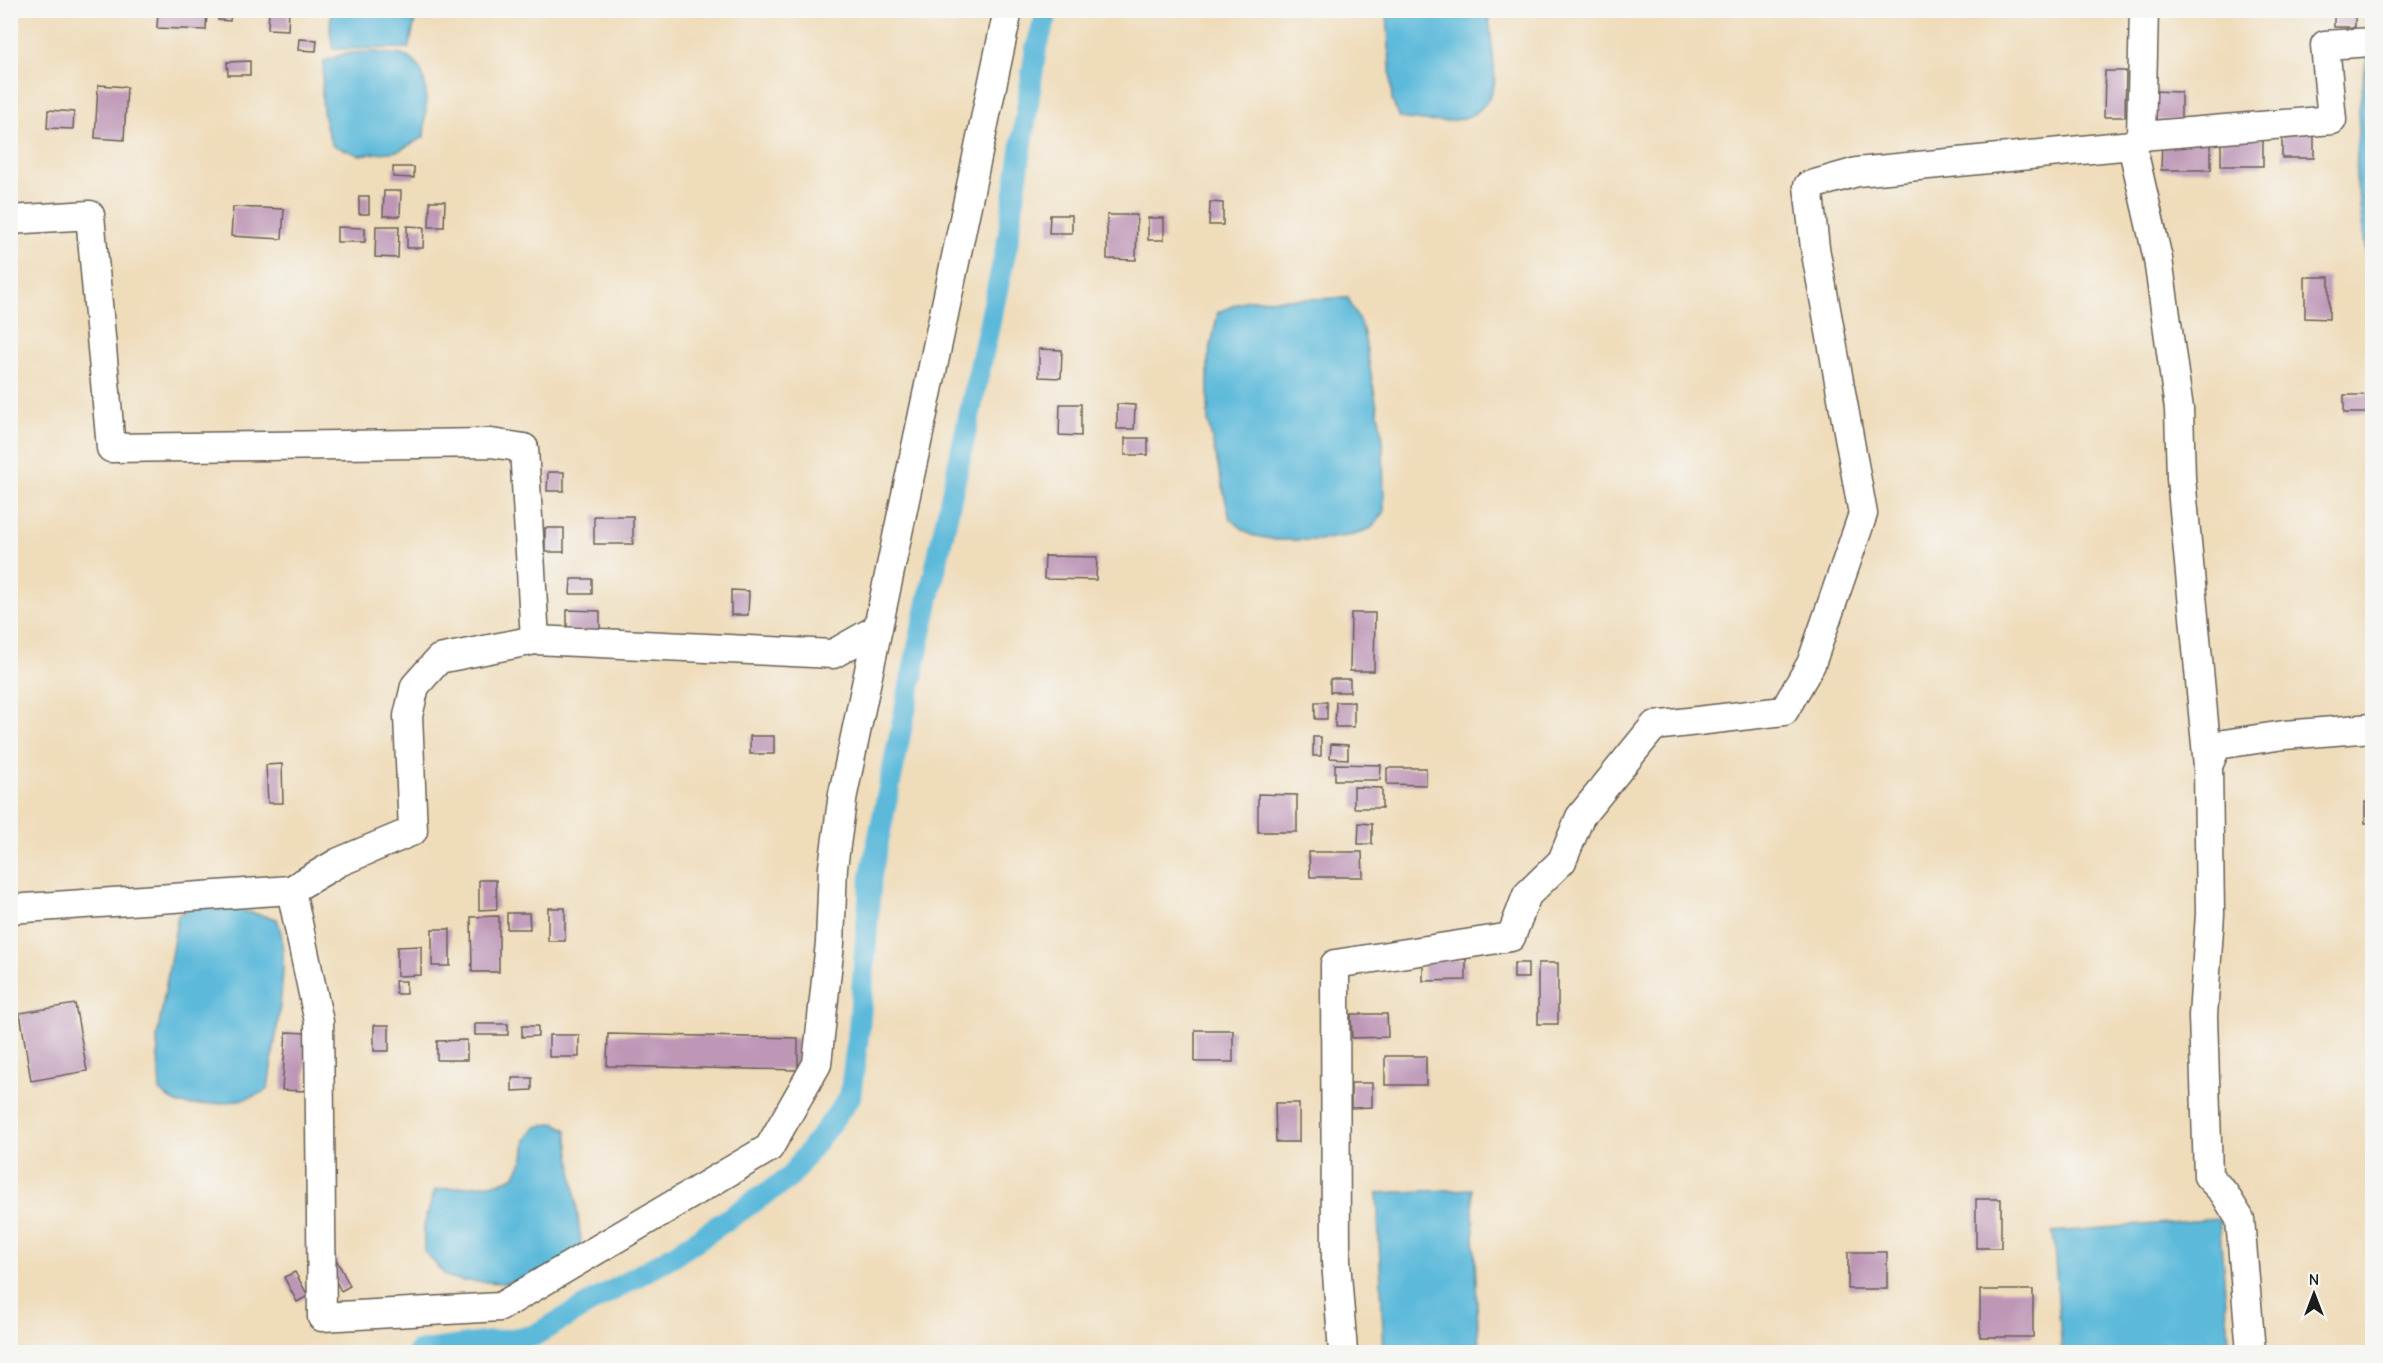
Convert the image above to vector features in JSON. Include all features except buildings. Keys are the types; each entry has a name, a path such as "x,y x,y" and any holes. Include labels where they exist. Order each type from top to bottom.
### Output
{"street":[{"path":"291,890 319,1022 322,1317 500,1307 769,1148 817,1064 830,942 833,867 843,794 1008,10"},
{"path":"2144,10 2136,141 2158,258 2179,409 2181,478 2208,766 2210,914 2203,1016 2208,1176 2224,1193 2240,1219 2251,1353"},
{"path":"1343,1353 1336,1261 1335,964 1511,937 1527,895 1562,861 1581,817 1654,726 1784,711 1811,664 1863,514 1815,248 1808,186 1857,172 2332,120 2325,45 2373,42"},
{"path":"10,220 90,215 111,448 491,443 524,448 535,640"},
{"path":"10,909 291,890 339,862 413,831 408,716 416,686 439,659 535,640 833,654 877,628"},
{"path":"2208,766 2217,745 2284,735 2373,728"}],"water":[{"path":"331,11 412,11 415,20 409,48 333,49 330,31"},
{"path":"1387,11 1488,11 1495,79 1488,99 1480,109 1456,120 1428,121 1400,118 1392,101"},
{"path":"376,52 404,56 414,61 420,69 426,91 424,137 398,151 359,155 332,145 322,104 324,61 347,53"},
{"path":"2372,55 2372,298 2356,177 2359,110 2367,56"},
{"path":"1348,298 1363,329 1383,440 1384,513 1371,528 1354,535 1318,540 1276,540 1251,535 1230,519 1208,422 1208,360 1218,312 1247,300"},
{"path":"193,907 239,910 277,919 281,935 283,978 268,1089 260,1094 213,1104 189,1105 175,1102 160,1091 157,1038 178,915"},
{"path":"555,1123 567,1130 581,1242 578,1251 540,1277 506,1283 463,1281 446,1276 424,1251 424,1225 435,1190 498,1183 514,1177 524,1158 526,1139 536,1127"},
{"path":"1472,1189 1479,1352 1384,1352 1377,1193"},
{"path":"2219,1219 2230,1352 2062,1352 2053,1232"}],"waterway":[{"path":"418,1352 533,1336 676,1254 789,1178 850,1097 859,1029 871,875 920,638 1007,245 1036,48 1048,10"}]}
